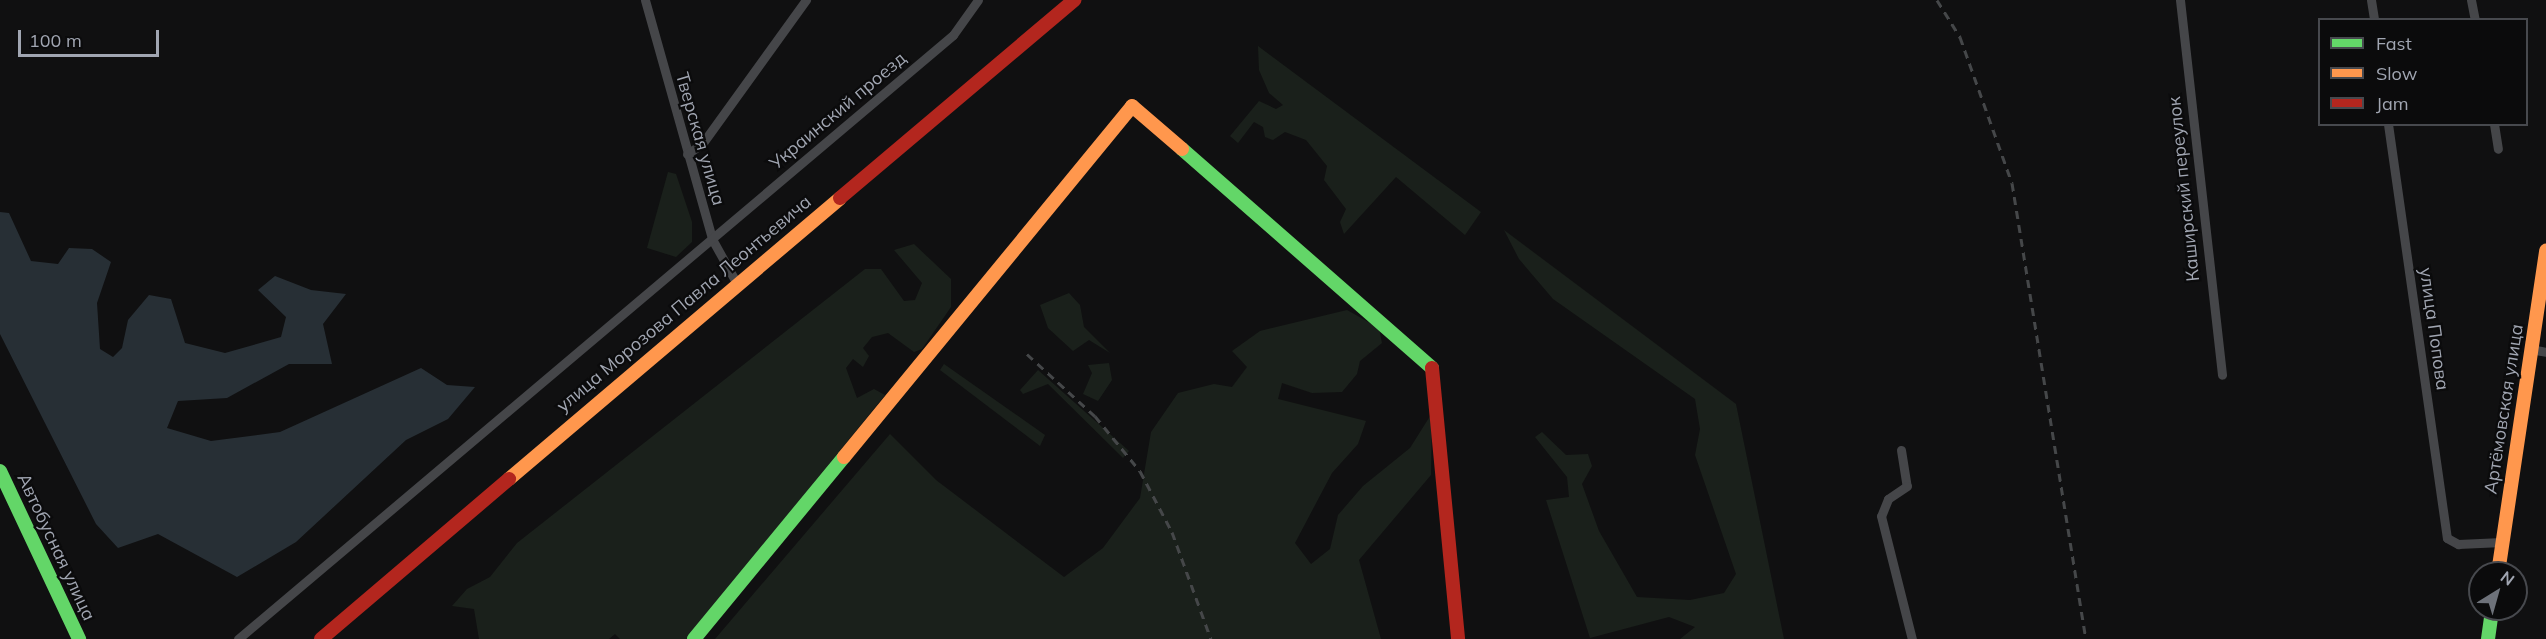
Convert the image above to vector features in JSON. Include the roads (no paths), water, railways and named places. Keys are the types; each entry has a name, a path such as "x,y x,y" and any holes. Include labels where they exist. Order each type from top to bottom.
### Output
{"street":[{"name":"Тверская улица","path":"645,0 712,239 736,282"},
{"path":"687,154 702,144 806,0"},
{"name":"Украинский проезд","path":"238,639 953,35 978,0"},
{"name":"улица Морозова Павла Леонтьевича","path":"321,639 736,282 1074,0"},
{"name":"Каширский переулок","path":"2180,0 2222,375"},
{"path":"2371,0 2374,18"},
{"path":"2471,0 2475,18"},
{"path":"694,639 1132,106 1434,370 1458,639"},
{"name":"улица Попова","path":"2388,126 2447,538 2458,544 2502,542"},
{"path":"2494,126 2498,148"},
{"name":"Артёмовская улица","path":"2500,561 2546,254"},
{"path":"2531,349 2546,352"},
{"path":"1901,450 1907,486 1888,499 1881,516 1912,639"},
{"name":"Автобусная улица","path":"0,471 79,639"},
{"path":"2488,639 2490,621"}],"railway":[{"path":"1937,0 1960,37 2012,183 2086,639"},
{"path":"1027,354 1095,416 1140,471 1172,532 1211,639"}]}
